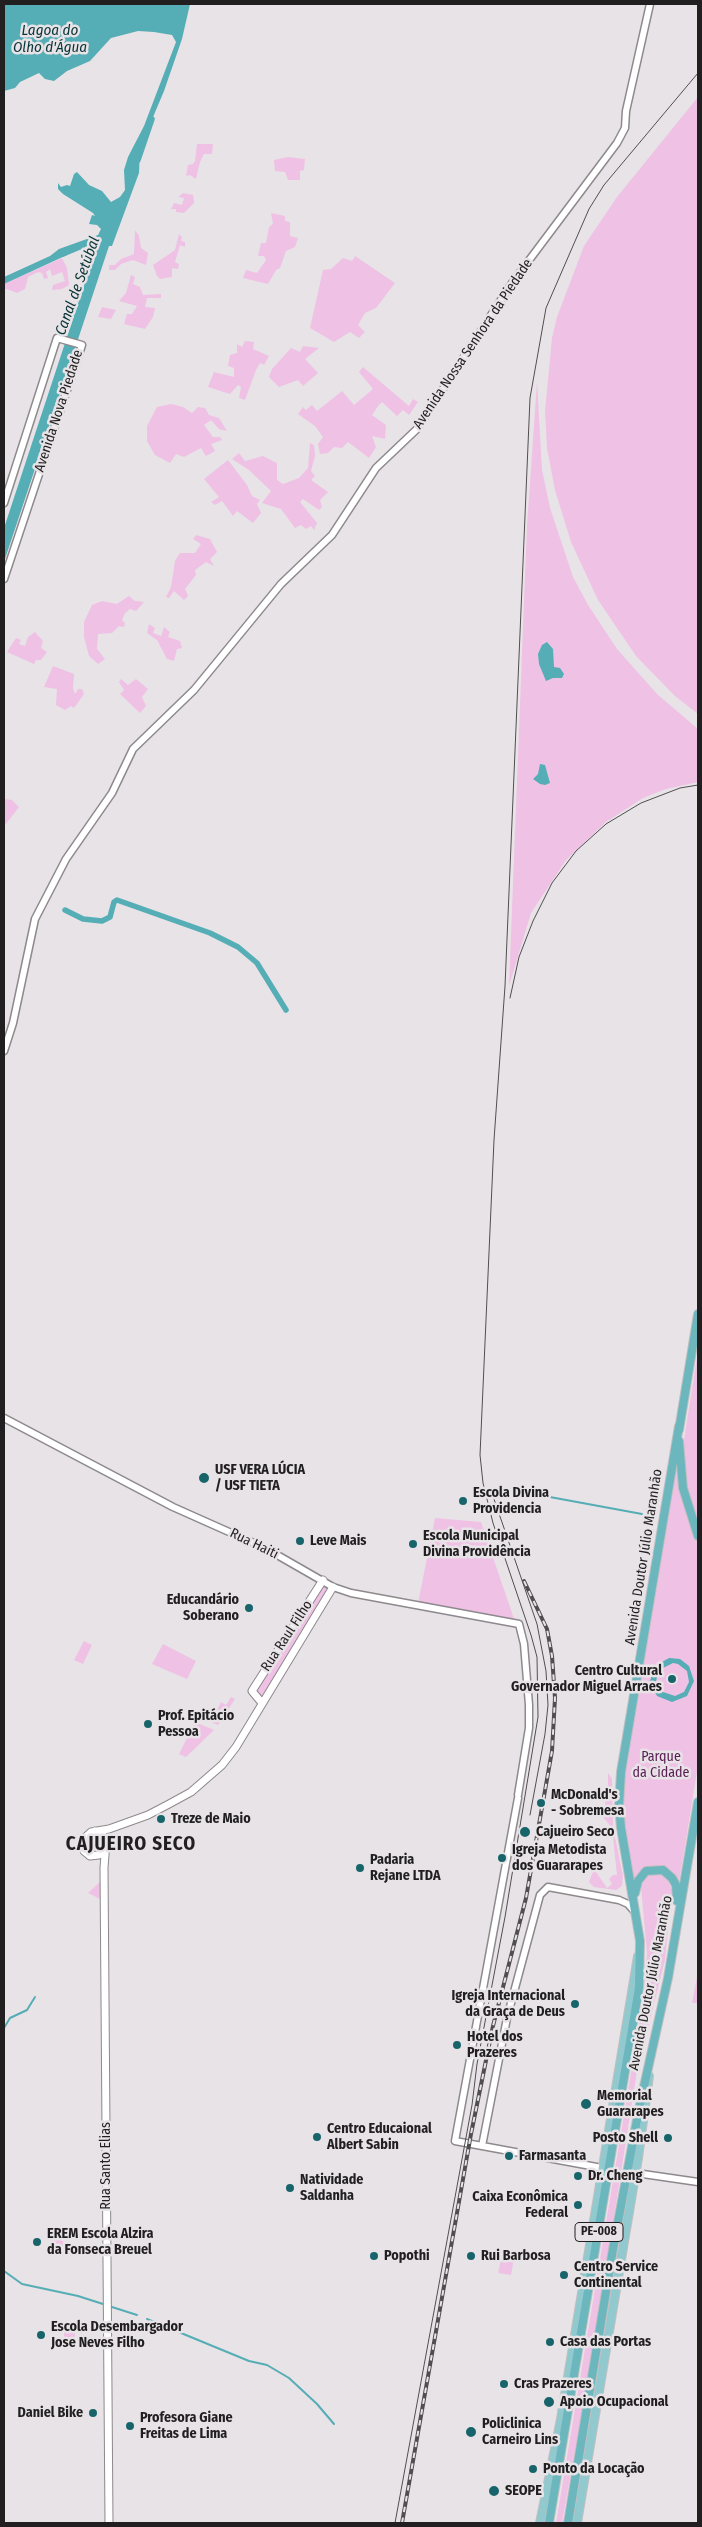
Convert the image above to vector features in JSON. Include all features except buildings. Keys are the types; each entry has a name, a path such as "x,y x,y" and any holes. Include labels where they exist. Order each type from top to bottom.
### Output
{"highway":[{"path":"698,1314 679,1426 681,1478 689,1512 698,1536"},
{"name":"Avenida Doutor Júlio Maranhão","path":"549,2522 640,1988 640,1942 637,1914 621,1828 619,1806 621,1772 679,1426"},
{"name":"Avenida Doutor Júlio Maranhão","path":"568,2523 613,2249 639,2109 668,1978 698,1802"},
{"path":"635,1902 638,1881 642,1875 649,1870 663,1870 672,1878 676,1885 677,1918"}],"main road":[{"name":"Rua Raul Filho","path":"262,1703 252,1691 323,1580"},
{"path":"104,1868 82,1848 82,1840 87,1833 115,1827 148,1815 191,1792 213,1774 236,1747 333,1587"},
{"path":"90,1856 98,1855 106,1844 109,1833 115,1827"},
{"path":"95,1832 103,1835 106,1844"},
{"name":"Rua Santo Elias","path":"106,1844 104,1868 109,2523"},
{"name":"Avenida Doutor Júlio Maranhão","path":"540,2523 561,2419 640,1942"},
{"path":"577,2523 636,2172 653,2049"}],"street":[{"name":"Avenida Nossa Senhora da Piedade","path":"4,1051 15,1015 35,919 66,859 112,793 135,745 194,690 281,584 332,535 376,468 417,429 512,283 617,143 625,128 626,106 650,4"},
{"name":"Avenida Nova Piedade","path":"4,503 7,486 56,338 82,345 4,579"},
{"name":"Rua Haiti","path":"4,1418 173,1507 265,1548 333,1587 350,1594 519,1624 524,1644 529,1705 528,1737 455,2141 482,2146"},
{"path":"602,2168 482,2146 506,2018 538,1900 548,1887 624,1902 637,1914"},
{"path":"636,2172 698,2182"}],"green space":[{"path":"698,97 698,714 675,696 636,656 598,600 571,542 555,490 547,448 545,411 552,338 557,317 584,246 617,197"},
{"path":"197,144 213,144 212,154 204,154 200,162 196,179 190,175 186,176 188,165 193,164 195,161"},
{"path":"288,157 305,159 304,170 300,171 300,180 288,180 285,172 275,171 274,160"},
{"path":"183,193 193,195 194,203 184,213 176,212 176,209 171,209 174,203 182,205 184,198 178,197"},
{"path":"271,213 285,216 285,221 290,222 290,236 298,238 295,247 286,251 280,268 276,270 268,284 243,278 246,270 257,273 266,260 264,256 258,256 261,243 266,243 269,227 273,224"},
{"path":"135,230 139,236 141,248 148,253 146,265 133,260 121,264 115,270 109,270 109,265 115,265 121,259 134,254"},
{"path":"179,234 182,237 181,241 185,242 185,247 180,245 175,262 179,264 178,269 172,268 172,277 160,279 153,265 175,250"},
{"path":"355,256 395,283 376,308 365,313 358,325 365,332 359,338 350,332 334,342 310,328 323,270 331,269 343,258 352,261"},
{"path":"62,258 67,268 69,285 62,289 52,290 53,285 65,281 62,272 52,276 50,269 46,272 48,278 44,279 42,273 38,272 28,277 25,289 17,293 7,289 4,290 4,284"},
{"path":"131,275 135,277 133,284 140,287 143,295 161,294 161,298 147,298 145,307 155,308 153,317 145,329 124,324 127,314 132,314 137,306 119,301 126,293"},
{"path":"102,307 116,310 111,319 98,317"},
{"path":"245,341 254,342 253,349 269,356 264,365 260,363 256,370 245,400 239,398 241,387 238,385 230,394 208,387 214,372 234,377 234,368 228,366 230,355 237,353 237,344 242,347"},
{"path":"303,346 319,348 305,359 318,373 303,386 298,380 279,387 269,377 272,369 291,348 300,352"},
{"path":"363,367 409,406 413,399 418,402 409,415 403,410 397,416 382,402 378,406 372,415 386,425 385,439 372,436 376,447 369,458 348,442 342,448 334,447 328,453 320,454 318,444 323,437 315,426 298,414 303,407 306,410 312,405 317,411 342,391 354,405 373,389 359,372"},
{"path":"537,382 542,470 550,508 573,577 588,605 617,649 657,694 698,729 698,782 666,789 643,798 606,822 566,860 531,913 509,986 527,526"},
{"path":"171,404 183,407 192,413 198,407 205,408 209,415 219,418 227,431 219,429 211,420 204,425 213,437 220,437 222,440 211,444 215,451 206,456 201,448 184,457 176,454 170,463 155,455 147,441 147,426 157,407"},
{"path":"310,443 314,445 315,456 311,471 315,476 311,480 328,492 320,500 322,507 319,510 303,499 300,502 317,523 314,530 311,526 306,529 301,525 295,528 281,509 262,503 271,491 249,470 232,459 239,453 245,461 263,456 277,463 277,480 283,484 299,478 308,468"},
{"path":"228,460 247,485 252,496 260,500 257,504 261,513 253,523 237,511 233,516 222,501 215,505 211,502 219,497 204,479"},
{"path":"196,535 210,539 217,552 210,559 214,566 206,562 195,570 196,575 185,589 188,596 184,600 174,591 169,598 166,597 171,587 175,561 180,553 195,553 201,544 193,539"},
{"path":"129,596 135,601 144,602 136,611 130,609 125,613 122,620 125,623 124,627 119,626 112,633 98,634 97,649 105,659 98,664 89,656 84,637 84,622 92,605 102,601 117,604"},
{"path":"149,624 155,628 153,633 161,636 164,627 170,632 168,637 180,641 182,648 177,649 174,661 167,659 157,640 147,633"},
{"path":"35,632 43,641 41,648 47,652 41,660 36,660 34,664 7,652 16,638 21,640 19,644 25,646 28,637"},
{"path":"53,666 74,674 73,688 75,694 78,689 82,689 84,694 74,708 71,706 65,710 56,705 57,689 44,687"},
{"path":"121,679 128,685 136,679 148,689 142,697 146,706 140,713 120,694 124,690 119,682"},
{"path":"4,799 12,800 19,807 6,824 4,823"},
{"name":"Parque da Cidade","path":"698,1351 698,1765 679,1883 674,1875 663,1868 642,1870 633,1880 622,1803 623,1777 673,1477 683,1446"},
{"path":"435,1518 481,1522 514,1619 418,1603"},
{"path":"323,1580 333,1587 265,1697 257,1697 253,1689"},
{"path":"84,1641 92,1645 83,1664 74,1660"},
{"path":"163,1644 196,1661 187,1679 152,1664"},
{"path":"231,1697 235,1699 218,1725 196,1716 202,1707 216,1712 221,1702 226,1705"},
{"path":"195,1722 214,1730 186,1757 179,1754"},
{"path":"608,1773 612,1779 613,1827 623,1876 622,1886 616,1890 594,1887 589,1882 594,1869 607,1888 612,1884 609,1879 613,1875 617,1875 612,1828 603,1817"},
{"path":"92,1834 101,1837 104,1843 100,1852 88,1853 83,1842"},
{"path":"653,1873 667,1878 672,1890 665,1960 637,2071 595,2336 562,2523 556,2523 641,2013 647,1953 641,1887 646,1877"},
{"path":"102,1880 102,1900 88,1893"},
{"path":"698,1972 698,2003 692,2003"},
{"path":"50,2232 63,2232 63,2256 50,2256"},
{"path":"503,2251 515,2253 511,2275 498,2273"},
{"path":"64,2323 75,2323 75,2345 64,2345"}],"water":[{"name":"Lagoa do Olho d'Água","path":"4,4 190,4 182,39 164,91 140,148 139,173 112,246 109,246 4,562 4,528 99,240 81,249 79,247 67,252 67,255 4,284 4,277 50,256 59,249 98,235 101,229 97,225 89,224 92,215 95,216 93,213 63,194 58,189 58,183 61,187 70,186 74,174 77,172 89,185 102,191 111,202 120,197 125,190 124,170 128,157 144,126 176,42 172,35 138,31 111,38 90,61 67,71 54,81 45,79 39,73 20,82 15,88 4,91"},
{"path":"547,642 553,649 554,667 560,668 564,674 562,678 553,678 546,681 539,664 538,654 542,645"},
{"path":"540,764 545,765 550,783 545,785 533,779 538,774"},
{"path":"669,1658 680,1659 689,1666 694,1681 687,1696 672,1702 657,1696 650,1681 655,1666","holes":["673,1663 678,1664 687,1671 689,1682 684,1692 675,1696 660,1691 656,1681 659,1670"]}],"waterway":[{"name":"Canal de Setúbal","path":"138,160 152,119"},
{"path":"63,254 82,246"},
{"path":"65,910 83,919 102,921 110,917 114,902 117,900 210,933 238,947 257,963 286,1010"},
{"path":"539,1495 642,1514"},
{"path":"4,2028 10,2018 27,2010 35,1997"},
{"path":"4,2271 22,2284 78,2296 103,2304"},
{"path":"112,2307 137,2315"},
{"path":"147,2319 249,2361 267,2365 289,2378 317,2404 334,2424"}],"tram line":[{"path":"395,2523 472,2105 477,2064 505,1917 538,1717 537,1657 493,1523 483,1483 480,1455 494,1140 505,986 530,398 546,308 589,209 604,185 698,73"},
{"path":"510,998 519,957 533,921 552,883 576,851 606,824 641,803 680,788 698,785"},
{"path":"494,1499 537,1624 546,1671 548,1705 545,1734 530,1815"}],"railway":[{"path":"402,2523 471,2134 493,2026 526,1898 552,1751 555,1698 552,1656 547,1629 524,1581"}],"place":[{"name":"USF VERA LÚCIA / USF TIETA","path":"204,1478"},
{"name":"Escola Divina Providencia","path":"463,1501"},
{"name":"Leve Mais","path":"300,1541"},
{"name":"Escola Municipal Divina Providência","path":"413,1544"},
{"name":"Educandário Soberano","path":"249,1608"},
{"name":"Centro Cultural Governador Miguel Arraes","path":"672,1679"},
{"name":"Prof. Epitácio Pessoa","path":"148,1724"},
{"name":"McDonald's - Sobremesa","path":"541,1803"},
{"name":"Treze de Maio","path":"161,1819"},
{"name":"Cajueiro Seco","path":"525,1832"},
{"name":"Igreja Metodista dos Guararapes","path":"502,1858"},
{"name":"Padaria Rejane LTDA","path":"360,1868"},
{"name":"Igreja Internacional da Graça de Deus","path":"575,2004"},
{"name":"Hotel dos Prazeres","path":"457,2045"},
{"name":"Memorial Guararapes","path":"586,2104"},
{"name":"Centro Educaional Albert Sabin","path":"317,2137"},
{"name":"Posto Shell","path":"668,2138"},
{"name":"Farmasanta","path":"509,2156"},
{"name":"Dr. Cheng","path":"578,2176"},
{"name":"Natividade Saldanha","path":"290,2188"},
{"name":"Caixa Econômica Federal","path":"578,2205"},
{"name":"EREM Escola Alzira da Fonseca Breuel","path":"37,2242"},
{"name":"Popothi","path":"374,2256"},
{"name":"Rui Barbosa","path":"471,2256"},
{"name":"Centro Service Continental","path":"564,2275"},
{"name":"Escola Desembargador Jose Neves Filho","path":"41,2335"},
{"name":"Casa das Portas","path":"550,2342"},
{"name":"Cras Prazeres","path":"504,2384"},
{"name":"Apoio Ocupacional","path":"549,2402"},
{"name":"Daniel Bike","path":"93,2413"},
{"name":"Profesora Giane Freitas de Lima","path":"130,2426"},
{"name":"Policlinica Carneiro Lins","path":"471,2432"},
{"name":"Ponto da Locação","path":"533,2469"},
{"name":"SEOPE","path":"494,2491"}],"district":[{"name":"CAJUEIRO SECO","path":"131,1845"}]}
